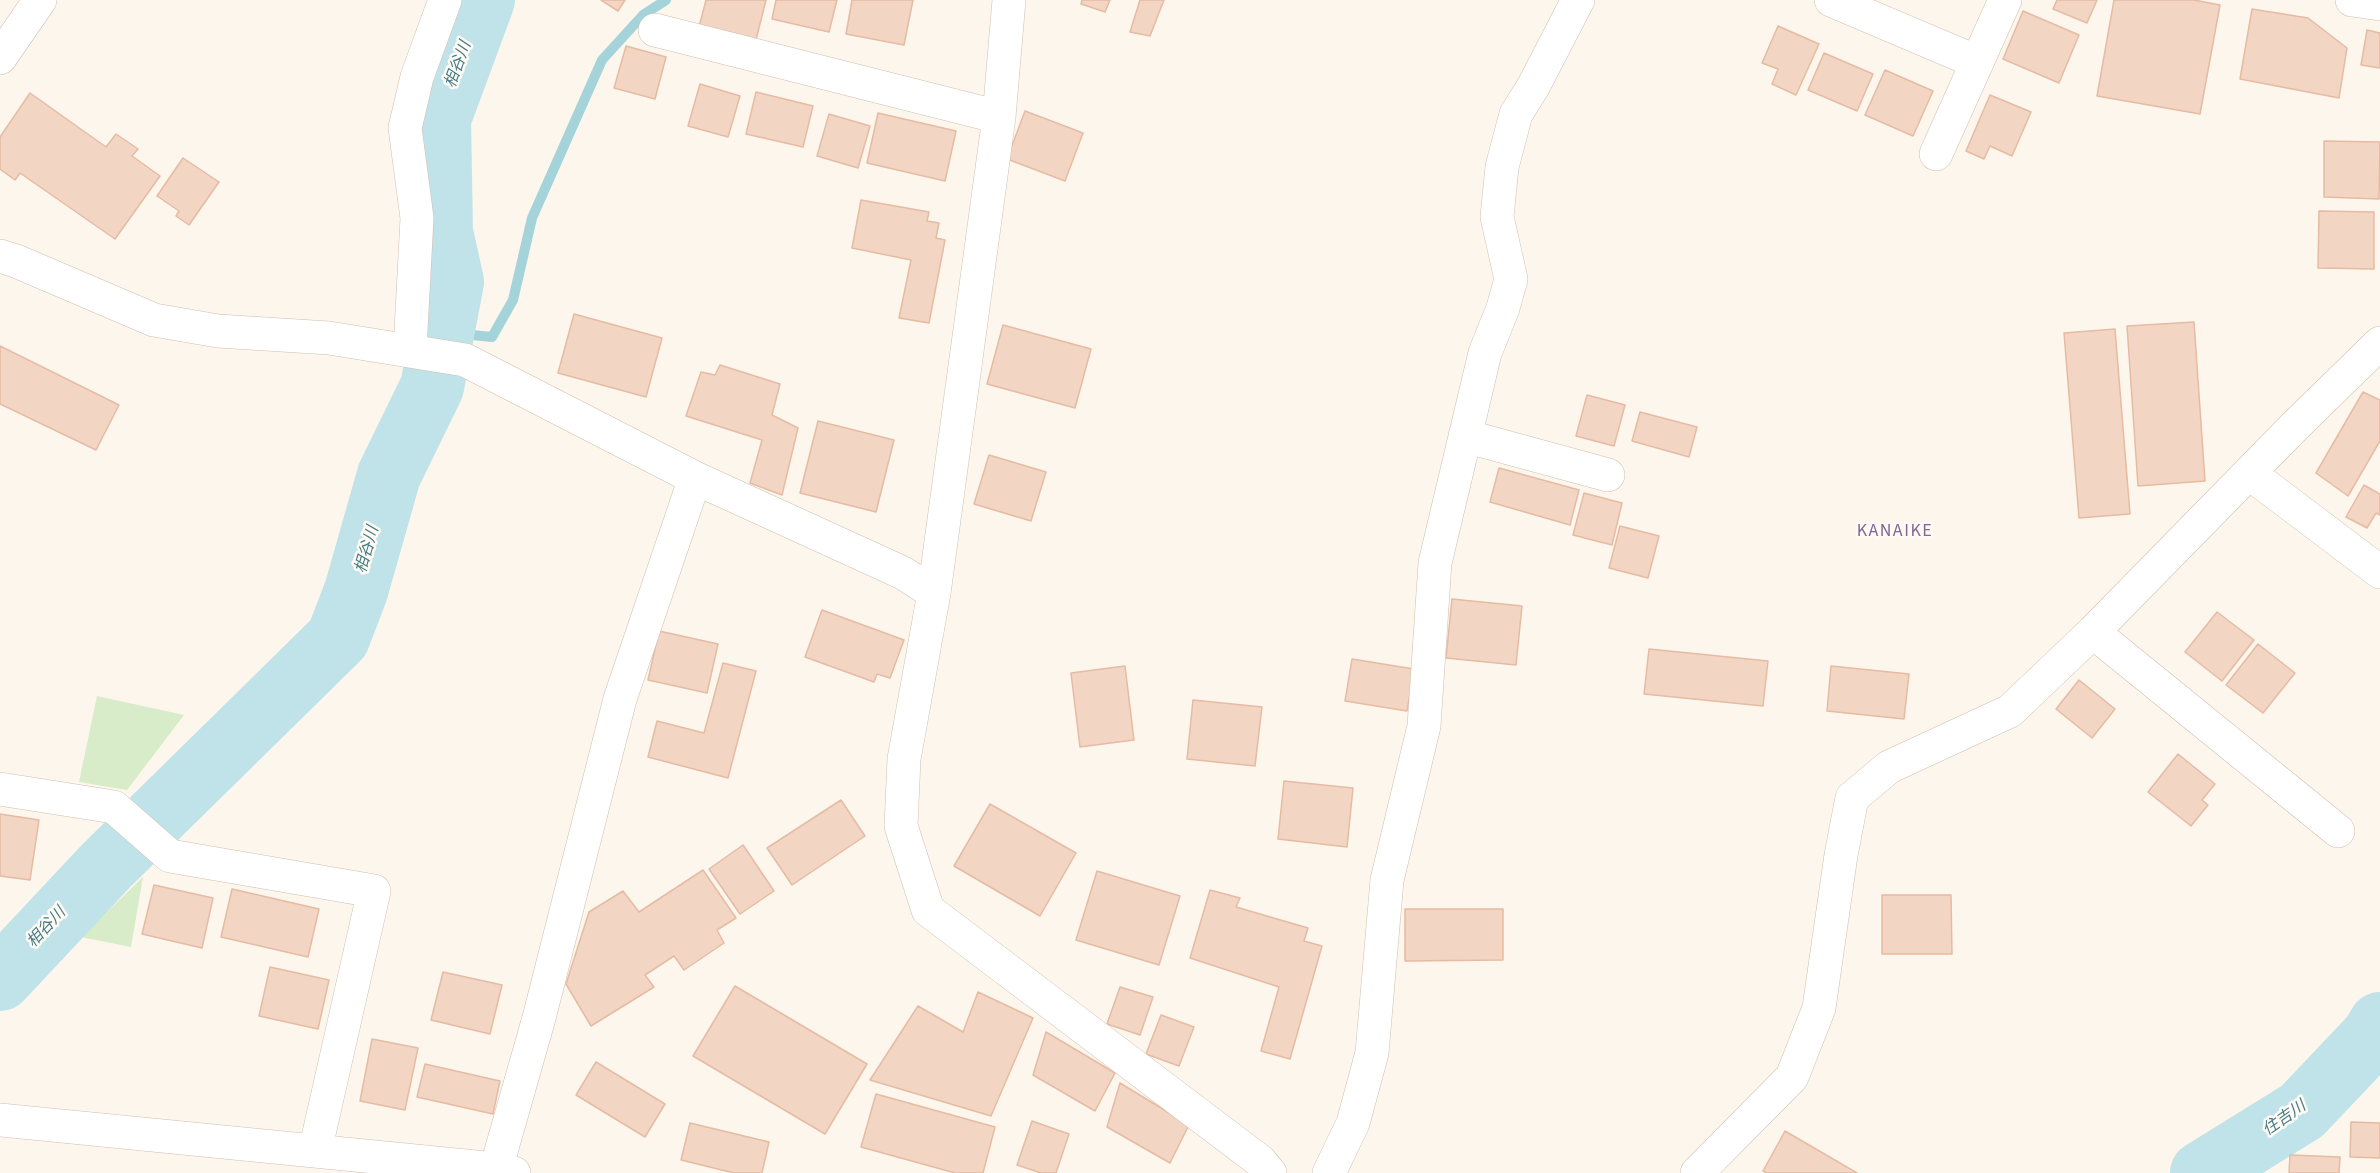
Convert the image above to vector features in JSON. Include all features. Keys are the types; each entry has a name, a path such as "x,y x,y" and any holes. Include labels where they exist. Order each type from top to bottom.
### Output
{"street":[{"path":"0,58 40,0"},
{"path":"410,349 417,218 405,128 417,77 445,0"},
{"path":"1009,0 999,117 934,593 904,759 901,826 928,910 1251,1154 1270,1173"},
{"path":"1329,1173 1353,1123 1372,1053 1387,880 1424,726 1435,562 1485,353 1503,308 1511,279 1497,217 1504,157 1516,114 1533,87 1578,0"},
{"path":"1831,0 1977,62"},
{"path":"1936,154 2005,0"},
{"path":"2352,0 2380,4"},
{"path":"655,30 999,117"},
{"path":"0,256 154,320 218,331 329,338 410,349 465,360 695,478 903,573 934,593"},
{"path":"1697,1173 1792,1077 1819,1008 1841,855 1852,798 1889,767 2010,711 2093,632 2380,343"},
{"path":"1465,436 1608,476"},
{"path":"2249,473 2380,572"},
{"path":"0,1120 297,1158 505,1171 539,1018 620,699 695,478"},
{"path":"2093,632 2338,831"},
{"path":"0,789 114,807 170,856 374,891 297,1158"}],"green space":[{"path":"97,696 184,715 127,790 79,782"},
{"path":"143,877 131,947 81,937"}],"building":[{"path":"601,0 625,0 618,11"},
{"path":"706,0 766,0 756,40 699,27"},
{"path":"776,0 837,0 829,32 772,19"},
{"path":"852,0 913,0 904,45 846,34"},
{"path":"1082,0 1110,0 1105,12 1081,4"},
{"path":"1140,0 1164,0 1150,36 1130,32"},
{"path":"2057,0 2097,0 2087,23 2053,9"},
{"path":"2114,0 2194,0 2220,5 2200,114 2097,96"},
{"path":"2252,9 2308,18 2347,48 2339,98 2240,79"},
{"path":"2023,11 2079,35 2059,83 2003,59"},
{"path":"1778,26 1819,44 1796,95 1772,84 1778,69 1762,63"},
{"path":"2367,30 2380,33 2380,68 2361,65"},
{"path":"626,46 666,57 655,99 614,88"},
{"path":"1824,53 1873,74 1857,111 1808,90"},
{"path":"1885,70 1933,91 1913,136 1865,115"},
{"path":"700,84 740,96 728,137 688,126"},
{"path":"756,92 813,106 803,147 746,134"},
{"path":"30,93 106,147 116,134 138,149 132,156 160,176 115,239 20,173 15,180 0,169 0,137"},
{"path":"1990,95 2031,112 2012,156 1990,146 1984,159 1966,151"},
{"path":"1025,111 1083,133 1065,181 1007,159"},
{"path":"878,113 956,131 945,181 867,163"},
{"path":"829,114 870,126 858,168 817,156"},
{"path":"2324,141 2380,142 2379,199 2324,197"},
{"path":"183,158 219,182 189,225 176,216 179,211 157,196"},
{"path":"861,200 929,212 927,221 939,223 936,238 945,240 929,323 899,318 911,260 852,248"},
{"path":"2319,211 2374,212 2374,269 2318,268"},
{"path":"574,314 662,338 646,397 558,373"},
{"path":"2194,322 2205,481 2138,486 2127,326"},
{"path":"1003,325 1091,349 1075,408 987,384"},
{"path":"2115,329 2130,514 2079,518 2064,333"},
{"path":"0,346 119,405 96,450 0,404"},
{"path":"720,365 780,384 772,415 798,428 782,495 750,483 762,440 686,416 701,372 715,375"},
{"path":"2363,392 2380,400 2380,441 2348,496 2316,473"},
{"path":"1587,395 1625,405 1614,446 1576,436"},
{"path":"1640,412 1697,427 1689,457 1632,441"},
{"path":"818,421 894,440 876,512 800,493"},
{"path":"989,455 1046,472 1031,521 974,504"},
{"path":"1499,468 1579,490 1570,525 1490,502"},
{"path":"2364,485 2380,494 2380,515 2376,513 2367,528 2346,517"},
{"path":"1584,493 1622,503 1612,545 1573,535"},
{"path":"1620,526 1659,536 1648,578 1609,568"},
{"path":"1452,599 1522,606 1516,665 1446,658"},
{"path":"822,610 904,640 890,678 877,674 874,682 805,657"},
{"path":"2217,612 2254,640 2222,681 2185,652"},
{"path":"659,631 718,644 707,693 648,680"},
{"path":"2258,644 2295,673 2263,713 2226,685"},
{"path":"1649,649 1768,661 1763,706 1644,694"},
{"path":"1352,659 1414,669 1407,711 1345,701"},
{"path":"723,663 756,671 728,778 648,757 657,721 704,733"},
{"path":"1125,666 1134,740 1080,747 1071,673"},
{"path":"1831,666 1909,674 1904,719 1827,711"},
{"path":"2079,680 2115,709 2092,738 2056,709"},
{"path":"1193,700 1262,707 1255,766 1187,759"},
{"path":"2178,754 2215,784 2202,800 2208,805 2191,826 2148,792"},
{"path":"1284,781 1353,788 1347,847 1278,839"},
{"path":"841,800 865,836 792,885 767,848"},
{"path":"990,804 1076,853 1040,916 954,866"},
{"path":"0,814 39,820 30,880 0,876"},
{"path":"743,845 774,891 740,914 709,869"},
{"path":"703,870 736,918 717,930 724,943 684,970 674,956 645,975 654,987 591,1026 566,984 589,912 623,891 639,912"},
{"path":"1097,871 1180,896 1159,965 1076,940"},
{"path":"154,885 213,898 202,948 142,934"},
{"path":"232,889 319,909 308,957 221,937"},
{"path":"1210,890 1240,898 1236,907 1308,928 1304,941 1322,946 1290,1059 1261,1051 1279,987 1190,958"},
{"path":"1882,895 1951,895 1952,954 1882,954"},
{"path":"1405,909 1503,909 1503,960 1405,961"},
{"path":"270,967 329,980 318,1029 259,1016"},
{"path":"443,972 502,985 490,1034 431,1020"},
{"path":"735,986 867,1064 825,1134 693,1056"},
{"path":"1120,987 1153,997 1140,1035 1107,1024"},
{"path":"978,992 1033,1018 991,1116 870,1080 918,1006 963,1032"},
{"path":"1161,1015 1194,1027 1179,1066 1146,1054"},
{"path":"1046,1032 1115,1073 1095,1111 1033,1075"},
{"path":"372,1039 418,1048 405,1110 360,1101"},
{"path":"596,1062 665,1104 645,1137 576,1095"},
{"path":"425,1064 500,1081 493,1114 417,1097"},
{"path":"1120,1083 1189,1125 1170,1163 1107,1127"},
{"path":"876,1094 995,1127 983,1173 955,1173 861,1147"},
{"path":"1032,1121 1069,1134 1056,1173 1041,1173 1017,1165"},
{"path":"2351,1122 2380,1123 2380,1158 2350,1157"},
{"path":"690,1123 769,1142 762,1173 734,1173 681,1160"},
{"path":"1785,1131 1857,1173 1767,1173 1763,1171"},
{"path":"2290,1155 2340,1157 2339,1173 2289,1173"}],"waterway":[{"name":"相谷川","path":"0,979 106,866 338,638 356,591 389,475 432,387 452,282 441,232 439,119 483,0"},
{"path":"442,332 492,337 513,300 532,218 602,60 643,15 666,0"},
{"name":"住吉川","path":"2202,1173 2302,1111 2373,1036 2380,1024"}],"district":[{"name":"KANAIKE","path":"1895,532"}]}
